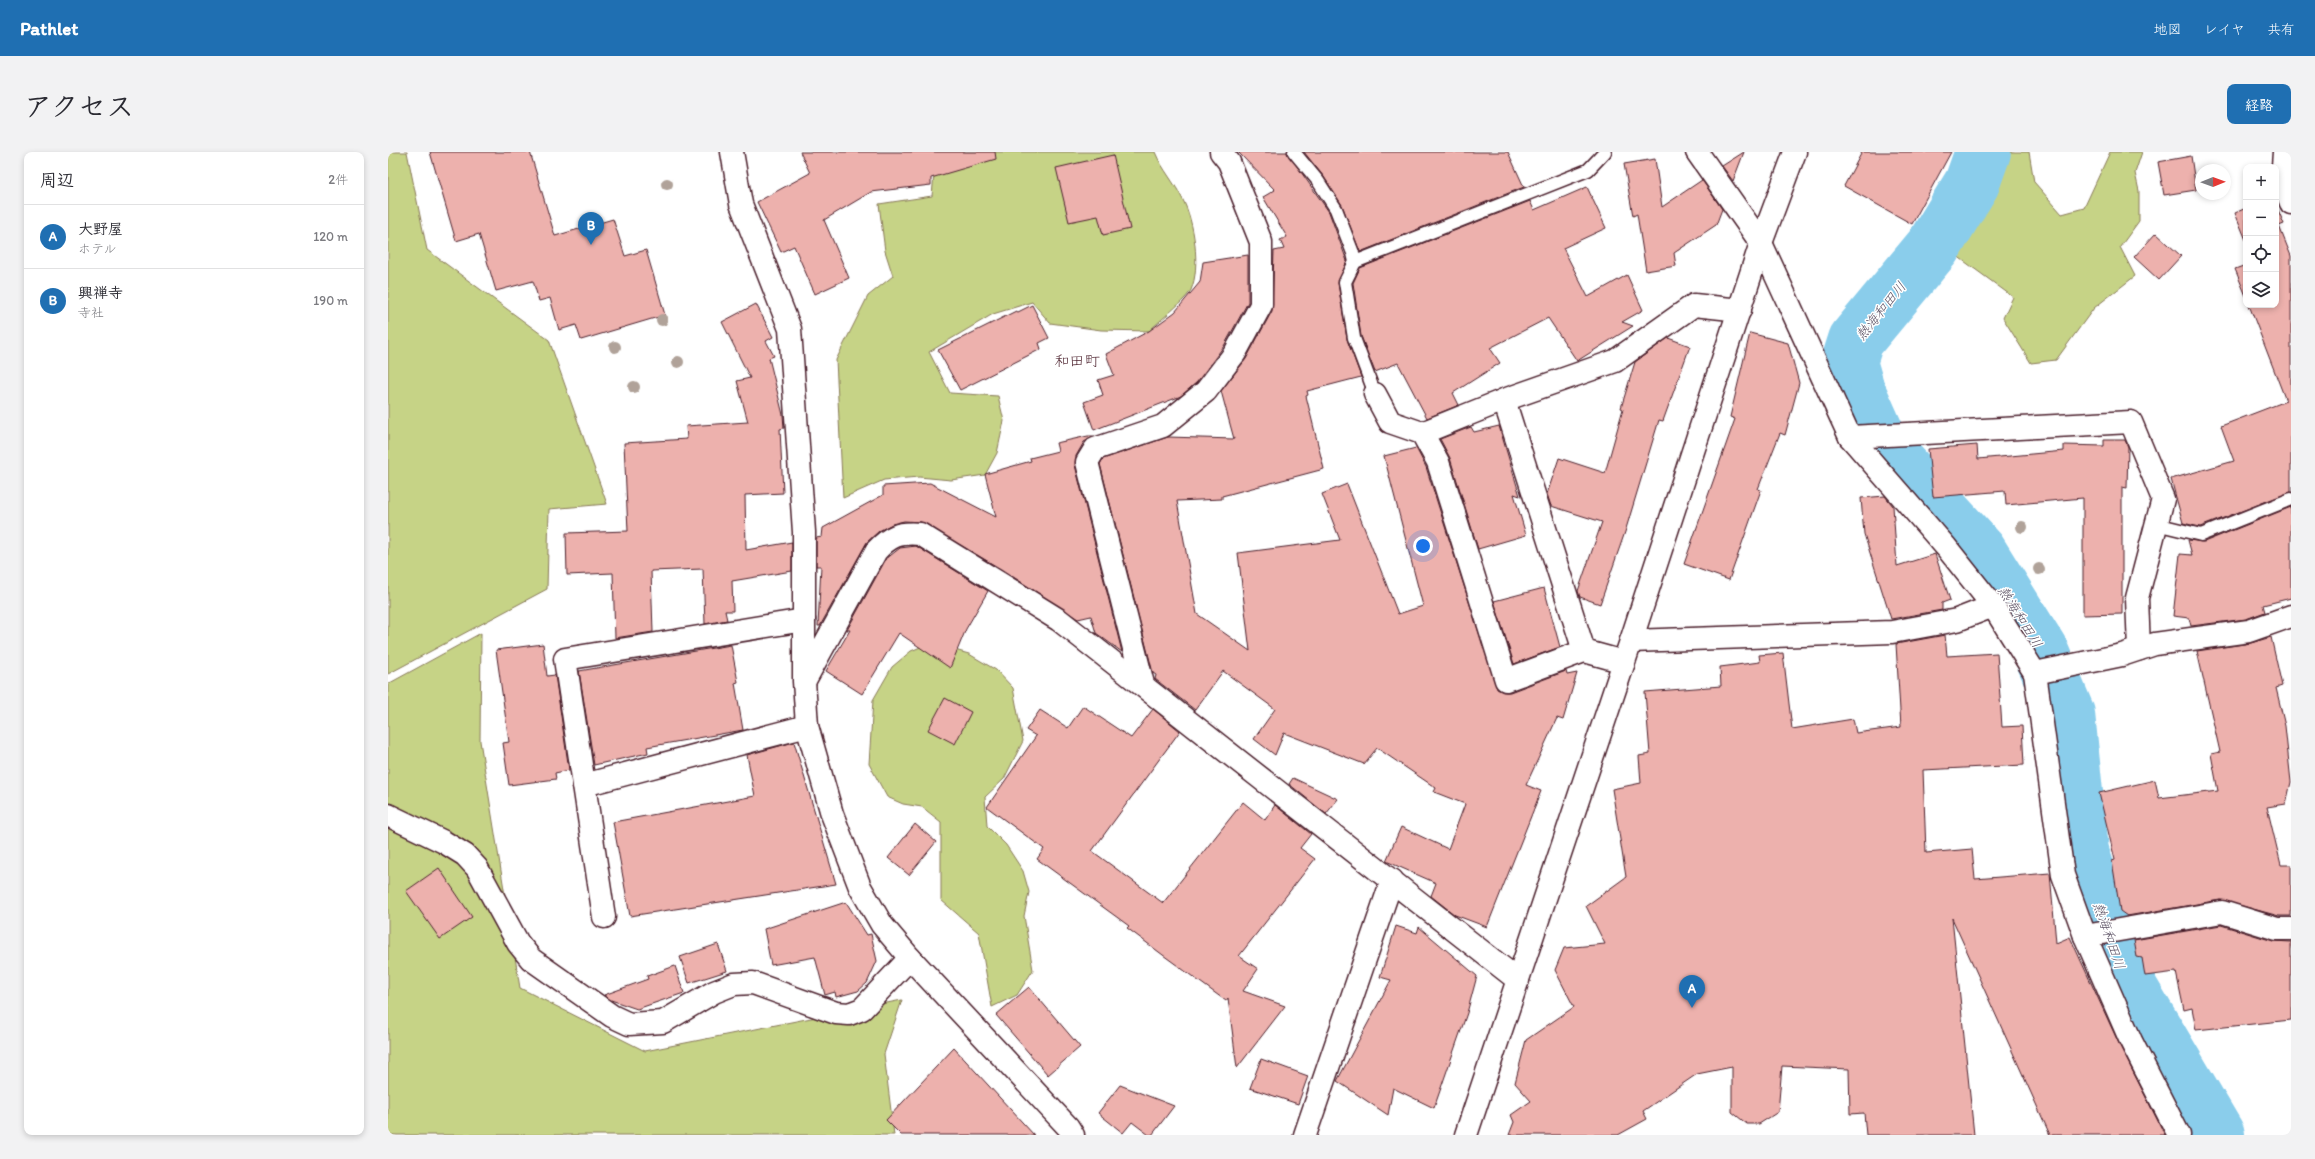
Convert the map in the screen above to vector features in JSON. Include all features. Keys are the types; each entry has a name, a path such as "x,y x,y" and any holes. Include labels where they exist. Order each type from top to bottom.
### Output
{"street":[{"path":"1143,684 1087,462 1095,449 1163,426 1206,391 1235,354 1261,305 1261,242 1228,162 1221,152"},
{"path":"1697,152 1761,242 1850,437 1946,547 1993,606 2035,673 2063,875 2090,935 2131,1041 2179,1135"},
{"path":"1466,1135 1631,641 1761,242 1795,152"},
{"path":"2284,152 2282,180 2291,203"},
{"path":"734,154 741,204 790,329 804,532 804,681 807,726 832,814 860,887 882,926 1068,1127 1073,1135"},
{"path":"1375,394 1390,422 1422,433 1504,400 1615,361 1694,305 1740,310"},
{"path":"1504,400 1584,651"},
{"path":"1850,437 2131,422 2163,499 2137,598 2140,649"},
{"path":"1422,433 1438,462 1506,680 1584,651 1624,662"},
{"path":"804,681 876,551 888,539 905,533 920,534 1059,620 1143,684 1518,980"},
{"path":"1631,641 1892,632 1958,620 1993,606"},
{"path":"2035,673 2140,649 2155,644 2248,631 2291,616"},
{"path":"604,917 565,659 804,620"},
{"path":"584,785 807,726"},
{"path":"388,815 444,842 465,855 481,875 518,943 531,959 612,1016 629,1024 663,1022 714,992 734,984 753,983 836,1013 849,1014 862,1009 910,958"},
{"path":"1305,1135 1392,880"},
{"path":"2090,935 2222,912 2277,929 2291,928"}],"lane":[{"path":"1294,152 1318,181 1336,209 1354,262 1345,282 1354,338 1375,394"},
{"path":"1354,262 1588,170 1605,152"},
{"path":"2156,524 2201,534 2291,499"}],"green space":[{"path":"388,152 407,152 427,250 549,340 607,504 549,509 547,589 388,674"},
{"path":"936,152 1155,152 1180,194 1187,209 1195,244 1196,269 1194,280 1191,290 1184,299 1149,331 1101,330 1050,323 1032,302 993,314 929,352 950,393 998,396 1004,421 997,453 985,475 951,480 919,477 884,480 843,498 836,360 868,296 893,276 885,251 879,204 932,196"},
{"path":"2000,152 2029,152 2034,182 2062,214 2084,208 2110,152 2142,152 2135,173 2139,191 2139,221 2120,247 2135,276 2094,308 2056,360 2031,363 2003,318 2013,297 1953,253 1974,219"},
{"path":"481,633 480,741 520,988 645,1051 902,1000 884,1054 894,1135 388,1135 388,684"},
{"path":"930,643 969,654 996,670 1013,688 1023,741 1004,779 985,797 987,826 1006,845 1023,871 1029,892 1024,916 1033,970 1017,995 992,1007 979,933 941,900 941,822 922,807 903,804 887,797 869,764 873,700 892,667 911,651"}],"building":[{"path":"430,152 530,152 555,236 613,219 625,256 646,250 665,315 581,340 576,325 559,330 550,298 539,301 533,281 496,291 479,234 456,241"},
{"path":"800,152 995,152 996,159 931,178 931,185 871,192 824,220 849,278 815,294 794,246 781,252 757,202 810,173"},
{"path":"1238,152 1287,152 1329,212 1347,261 1338,283 1347,339 1361,377 1307,391 1308,395 1306,396 1324,469 1222,496 1222,499 1177,501 1197,614 1250,651 1238,553 1340,540 1322,494 1347,484 1398,614 1423,606 1384,456 1416,448 1426,467 1497,689 1503,692 1510,692 1566,671 1567,675 1577,673 1563,720 1557,718 1526,785 1541,791 1487,927 1455,915 1431,896 1436,883 1386,861 1401,827 1448,849 1465,804 1434,792 1436,788 1377,748 1364,764 1284,733 1275,755 1254,739 1275,709 1223,671 1195,710 1155,679 1156,675 1153,673 1100,464 1103,459 1168,437 1234,439 1221,391 1246,359 1272,311 1274,251 1284,249 1280,240 1287,237 1263,197 1275,190"},
{"path":"1304,152 1508,152 1524,187 1360,252 1342,205 1324,177"},
{"path":"1744,152 1733,181 1722,166"},
{"path":"1862,152 1951,152 1912,224 1844,186"},
{"path":"1113,155 1130,229 1103,235 1098,216 1069,222 1056,168"},
{"path":"2191,156 2195,190 2164,195 2158,162"},
{"path":"1655,159 1662,207 1702,180 1722,209 1716,225 1674,253 1676,266 1646,271 1637,214 1633,216 1624,164"},
{"path":"1587,187 1606,228 1563,248 1588,297 1627,275 1643,310 1622,322 1633,326 1577,361 1548,318 1490,348 1500,363 1453,393 1459,405 1427,418 1398,363 1375,372 1361,336 1353,283 1360,268 1530,201 1534,210"},
{"path":"2243,209 2243,233 2235,213"},
{"path":"2279,212 2284,224 2279,226"},
{"path":"2279,226 2291,256 2291,492 2200,527 2183,523 2171,479 2234,461 2221,426 2286,401 2250,308 2279,308"},
{"path":"2156,233 2181,256 2159,280 2134,257"},
{"path":"1248,255 1248,302 1224,346 1197,382 1181,396 1094,430 1084,402 1103,395 1098,380 1114,375 1106,354 1149,331 1175,312 1200,282 1203,262"},
{"path":"2243,266 2243,289 2235,269"},
{"path":"756,304 773,337 766,341 774,356 769,358 783,415 784,428 780,429 783,493 745,495 746,550 792,542 792,571 732,581 733,611 725,611 727,620 705,624 703,569 651,571 653,632 615,638 613,573 567,575 566,533 628,531 624,443 687,439 686,426 748,422 737,381 750,378 722,322"},
{"path":"1032,305 1049,338 1039,343 1041,349 960,390 938,350 1016,311 1018,312"},
{"path":"1750,333 1788,343 1799,383 1785,435 1780,433 1758,489 1761,490 1729,580 1684,564 1735,419 1730,417"},
{"path":"1668,338 1690,346 1663,421 1659,420 1625,532 1600,604 1580,597 1578,591 1602,522 1551,506 1547,494 1559,458 1605,473 1623,409 1621,408 1635,362"},
{"path":"1499,426 1520,496 1514,494 1526,535 1478,549 1450,458 1440,439 1471,427 1474,432"},
{"path":"1088,436 1095,436 1084,442 1076,456 1075,465 1122,652 1096,633 1091,616 1078,619 1001,569 921,522 904,521 892,524 879,531 867,542 820,626 818,626 821,566 816,566 816,538 822,537 823,528 883,495 883,486 930,483 996,517 985,474 1031,461 1030,458 1058,451 1056,443"},
{"path":"2104,440 2125,440 2128,447 2127,488 2122,487 2122,614 2083,615 2083,498 2006,505 2005,491 1933,497 1928,449 1977,445 1978,459 2064,451 2064,445 2104,446"},
{"path":"1885,496 1893,506 1897,566 1935,554 1950,600 1942,603 1942,610 1891,619 1864,534 1861,498"},
{"path":"2291,507 2291,598 2263,605 2265,612 2246,619 2191,626 2189,618 2173,616 2180,554 2192,555 2188,540 2204,542"},
{"path":"916,546 988,591 966,629 950,668 899,633 862,694 826,671 850,630 847,630 886,559 900,548"},
{"path":"1544,588 1560,647 1514,664 1494,601"},
{"path":"1945,635 1947,656 1997,653 2002,727 2022,726 2024,765 1923,770 1926,853 1972,849 1975,879 2050,873 2056,943 2070,937 2120,1046 2165,1135 2050,1135 1952,918 1974,1135 1866,1135 1864,1113 1850,1114 1849,1069 1782,1066 1778,1112 1759,1124 1747,1124 1732,1112 1732,1067 1697,1074 1643,1111 1647,1119 1618,1135 1509,1135 1514,1122 1511,1115 1531,1101 1515,1083 1526,1040 1574,1007 1555,970 1564,948 1605,944 1586,906 1626,877 1612,789 1641,783 1639,756 1650,754 1645,692 1721,686 1720,667 1760,662 1759,655 1783,653 1792,729 1853,719 1856,733 1901,727 1896,644"},
{"path":"2271,637 2282,686 2276,688 2285,726 2291,782 2286,804 2267,807 2281,865 2291,865 2291,916 2279,916 2220,900 2127,916 2120,911 2112,861 2115,860 2099,793 2155,780 2159,798 2218,791 2211,754 2220,752 2197,651 2251,643"},
{"path":"543,644 547,676 555,675 569,770 555,773 556,779 509,785 503,743 509,742 496,650"},
{"path":"731,645 738,682 735,683 743,730 647,747 648,753 594,765 579,671"},
{"path":"945,698 971,712 955,744 928,730"},
{"path":"1083,706 1131,738 1153,709 1180,731 1092,851 1163,903 1243,802 1265,820 1275,805 1311,834 1300,848 1315,859 1239,956 1258,969 1243,991 1285,1006 1237,1068 1228,998 1226,1001 1127,928 1129,926 1037,859 1044,849 987,807 1036,736 1026,730 1040,710 1068,728"},
{"path":"794,742 836,884 630,916 613,822 755,796 747,755"},
{"path":"1293,778 1338,799 1326,814 1289,784"},
{"path":"915,824 936,842 909,875 888,858"},
{"path":"439,868 472,917 440,939 406,891"},
{"path":"846,902 867,935 871,934 877,961 867,983 858,991 836,997 835,992 825,995 815,957 771,965 764,929"},
{"path":"2221,925 2273,941 2291,942 2291,1020 2196,1030 2192,1008 2184,1010 2176,972 2145,976 2142,958 2137,957 2134,940"},
{"path":"1396,926 1417,933 1419,927 1477,976 1467,1013 1434,1108 1393,1088 1388,1115 1337,1081 1391,980 1380,977"},
{"path":"718,944 727,971 689,983 680,957"},
{"path":"675,966 684,993 637,1009 611,1000 604,995 648,979 647,976"},
{"path":"1029,987 1080,1047 1048,1075 996,1015"},
{"path":"954,1048 1034,1135 901,1135 886,1120"},
{"path":"1261,1059 1308,1076 1298,1104 1250,1088"},
{"path":"1120,1085 1174,1106 1152,1135 1149,1135 1132,1122 1123,1133 1098,1113"}],"waterway":[{"name":"熱海和田川","path":"1983,152 1972,183 1933,247 1856,340 1849,362 1857,390 1882,446 1979,552 2040,650 2067,714 2081,851 2119,970 2217,1135"}],"place":[{"name":"興禅寺","path":"591,245"},
{"name":"大野屋","path":"1692,1008"}],"district":[{"name":"和田町","path":"1077,361"}]}
